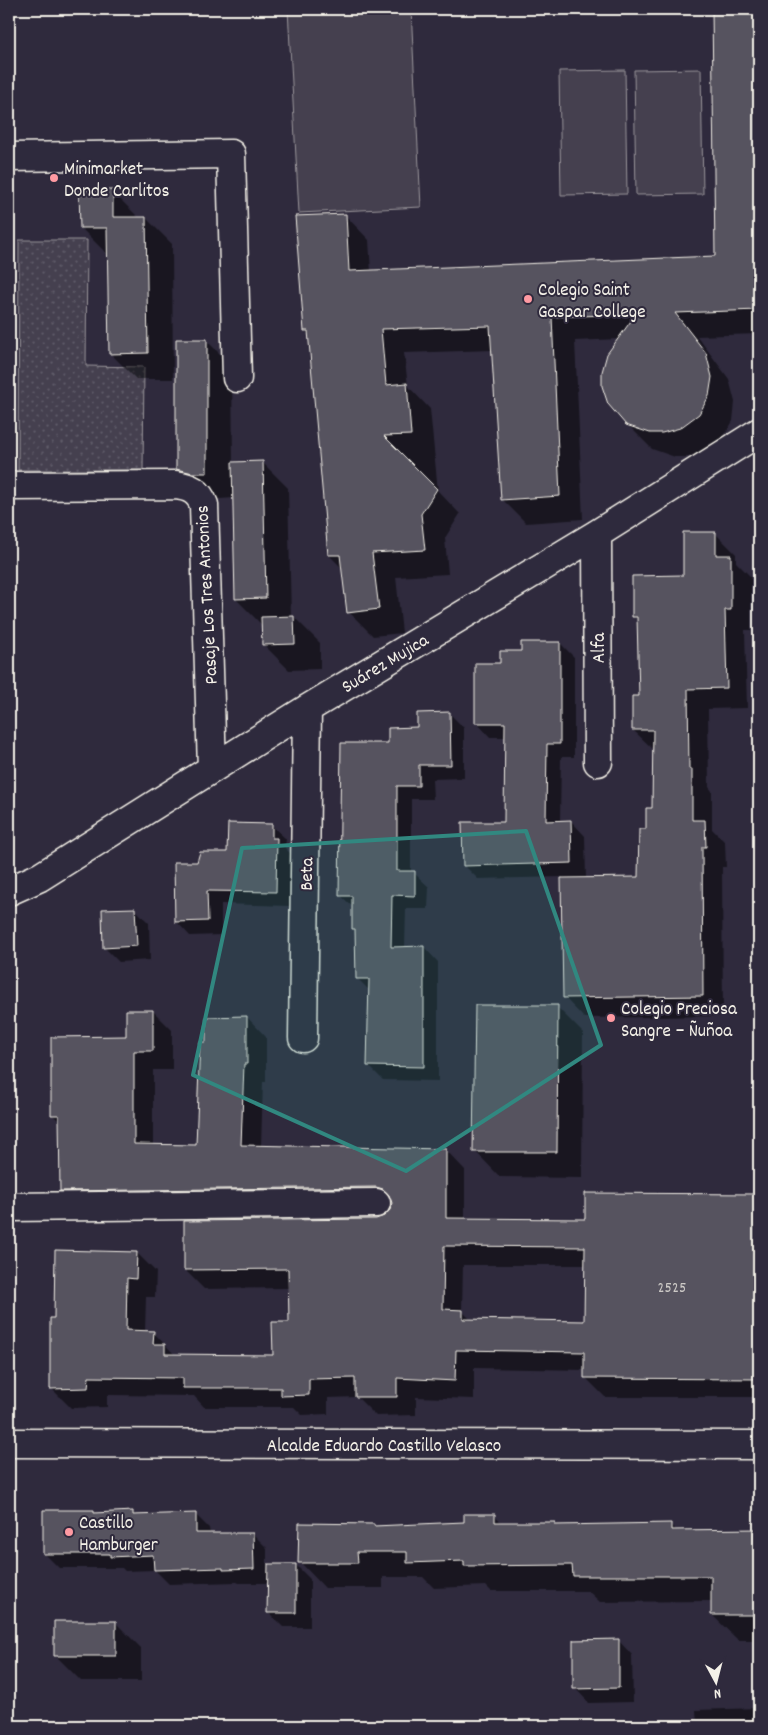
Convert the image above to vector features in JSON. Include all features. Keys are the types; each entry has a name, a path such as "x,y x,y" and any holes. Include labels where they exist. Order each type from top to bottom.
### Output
{"street":[{"path":"9,157 230,154 237,378"},
{"name":"Suárez Mujica","path":"9,891 40,877 307,709 597,534 759,432"},
{"name":"Pasaje Los Tres Antonios","path":"9,486 176,486 191,487 201,497 204,505 212,769"},
{"name":"Alfa","path":"597,534 598,762"},
{"name":"Beta","path":"303,1038 307,709"},
{"path":"9,1207 376,1202"},
{"name":"Alcalde Eduardo Castillo Velasco","path":"9,1443 759,1445"}],"highlighted area":[{"path":"526,831 601,1045 406,1171 193,1075 242,848"}],"shaded area":[{"path":"288,9 411,9 421,207 299,213"},
{"path":"701,69 703,194 636,195 634,70"},
{"path":"625,70 627,194 561,195 559,71"},
{"path":"19,240 87,240 86,366 144,367 143,470 18,470"}],"building":[{"path":"712,9 759,9 759,310 675,313 706,353 712,377 709,396 699,414 680,428 662,433 650,433 626,425 608,404 602,386 602,372 607,354 636,314 552,317 560,496 501,500 490,326 381,329 386,385 407,383 411,435 384,436 437,489 421,514 425,550 372,553 379,609 347,613 340,555 328,555 308,331 304,331 295,216 346,214 349,271 715,256"},
{"path":"79,190 113,190 113,217 146,217 148,353 109,354 107,228 80,228"},
{"path":"176,339 207,339 207,473 193,473 176,469"},
{"path":"263,461 266,598 235,599 232,462"},
{"path":"683,532 716,532 716,555 731,555 731,610 725,610 727,688 688,689 689,769 692,769 692,820 705,820 706,847 702,847 703,996 563,998 561,878 638,877 639,829 646,829 646,808 652,808 653,730 632,730 632,696 639,696 637,617 632,617 632,576 683,575"},
{"path":"294,616 295,644 262,645 261,617"},
{"path":"521,642 560,642 560,744 547,744 546,821 571,820 572,863 463,866 462,822 504,822 505,723 475,723 475,663 500,663 500,651 521,651"},
{"path":"450,712 451,765 419,765 419,786 397,786 397,871 415,871 415,896 392,895 391,947 424,946 424,1067 367,1066 369,979 356,979 355,929 352,929 352,896 339,896 341,743 388,743 388,728 417,727 417,713"},
{"path":"228,823 272,824 272,838 277,838 276,892 207,891 208,921 175,922 174,862 197,862 200,852 227,852"},
{"path":"135,908 137,946 103,948 102,909"},
{"path":"475,1005 558,1005 557,1152 473,1152"},
{"path":"126,1010 153,1010 153,1051 134,1051 134,1144 196,1145 200,1042 206,1042 206,1017 247,1016 247,1064 244,1064 241,1145 446,1149 446,1218 585,1219 585,1193 759,1194 759,1379 584,1378 584,1352 456,1350 455,1381 397,1378 397,1397 355,1397 355,1378 309,1379 309,1395 281,1396 281,1388 183,1388 183,1378 89,1377 88,1388 50,1389 50,1318 54,1318 55,1250 137,1252 136,1279 127,1278 126,1330 154,1331 153,1344 165,1344 165,1354 273,1355 272,1322 289,1322 288,1269 184,1270 184,1221 376,1219 384,1216 390,1210 392,1203 389,1195 383,1189 376,1187 60,1191 59,1115 51,1115 51,1037 126,1036","holes":["444,1246 585,1247 584,1321 463,1319 463,1310 443,1309"]},
{"path":"43,1510 94,1510 94,1513 133,1511 133,1515 196,1513 196,1533 253,1533 254,1569 154,1570 153,1555 110,1557 110,1554 43,1554"},
{"path":"464,1514 495,1514 495,1522 555,1522 555,1525 671,1523 671,1530 759,1529 759,1615 711,1615 711,1576 573,1576 572,1565 464,1566 464,1561 407,1563 407,1552 357,1552 358,1563 298,1563 299,1523 374,1524 374,1526 464,1522"},
{"path":"268,1564 296,1564 296,1613 267,1613"},
{"path":"54,1621 116,1621 116,1656 54,1656"},
{"path":"619,1639 619,1688 573,1689 573,1640"}],"place":[{"name":"Minimarket Donde Carlitos","path":"54,178"},
{"name":"Colegio Saint Gaspar College","path":"528,299"},
{"name":"Colegio Preciosa Sangre – Ñuñoa","path":"611,1018"},
{"name":"Castillo Hamburger","path":"69,1532"}]}
